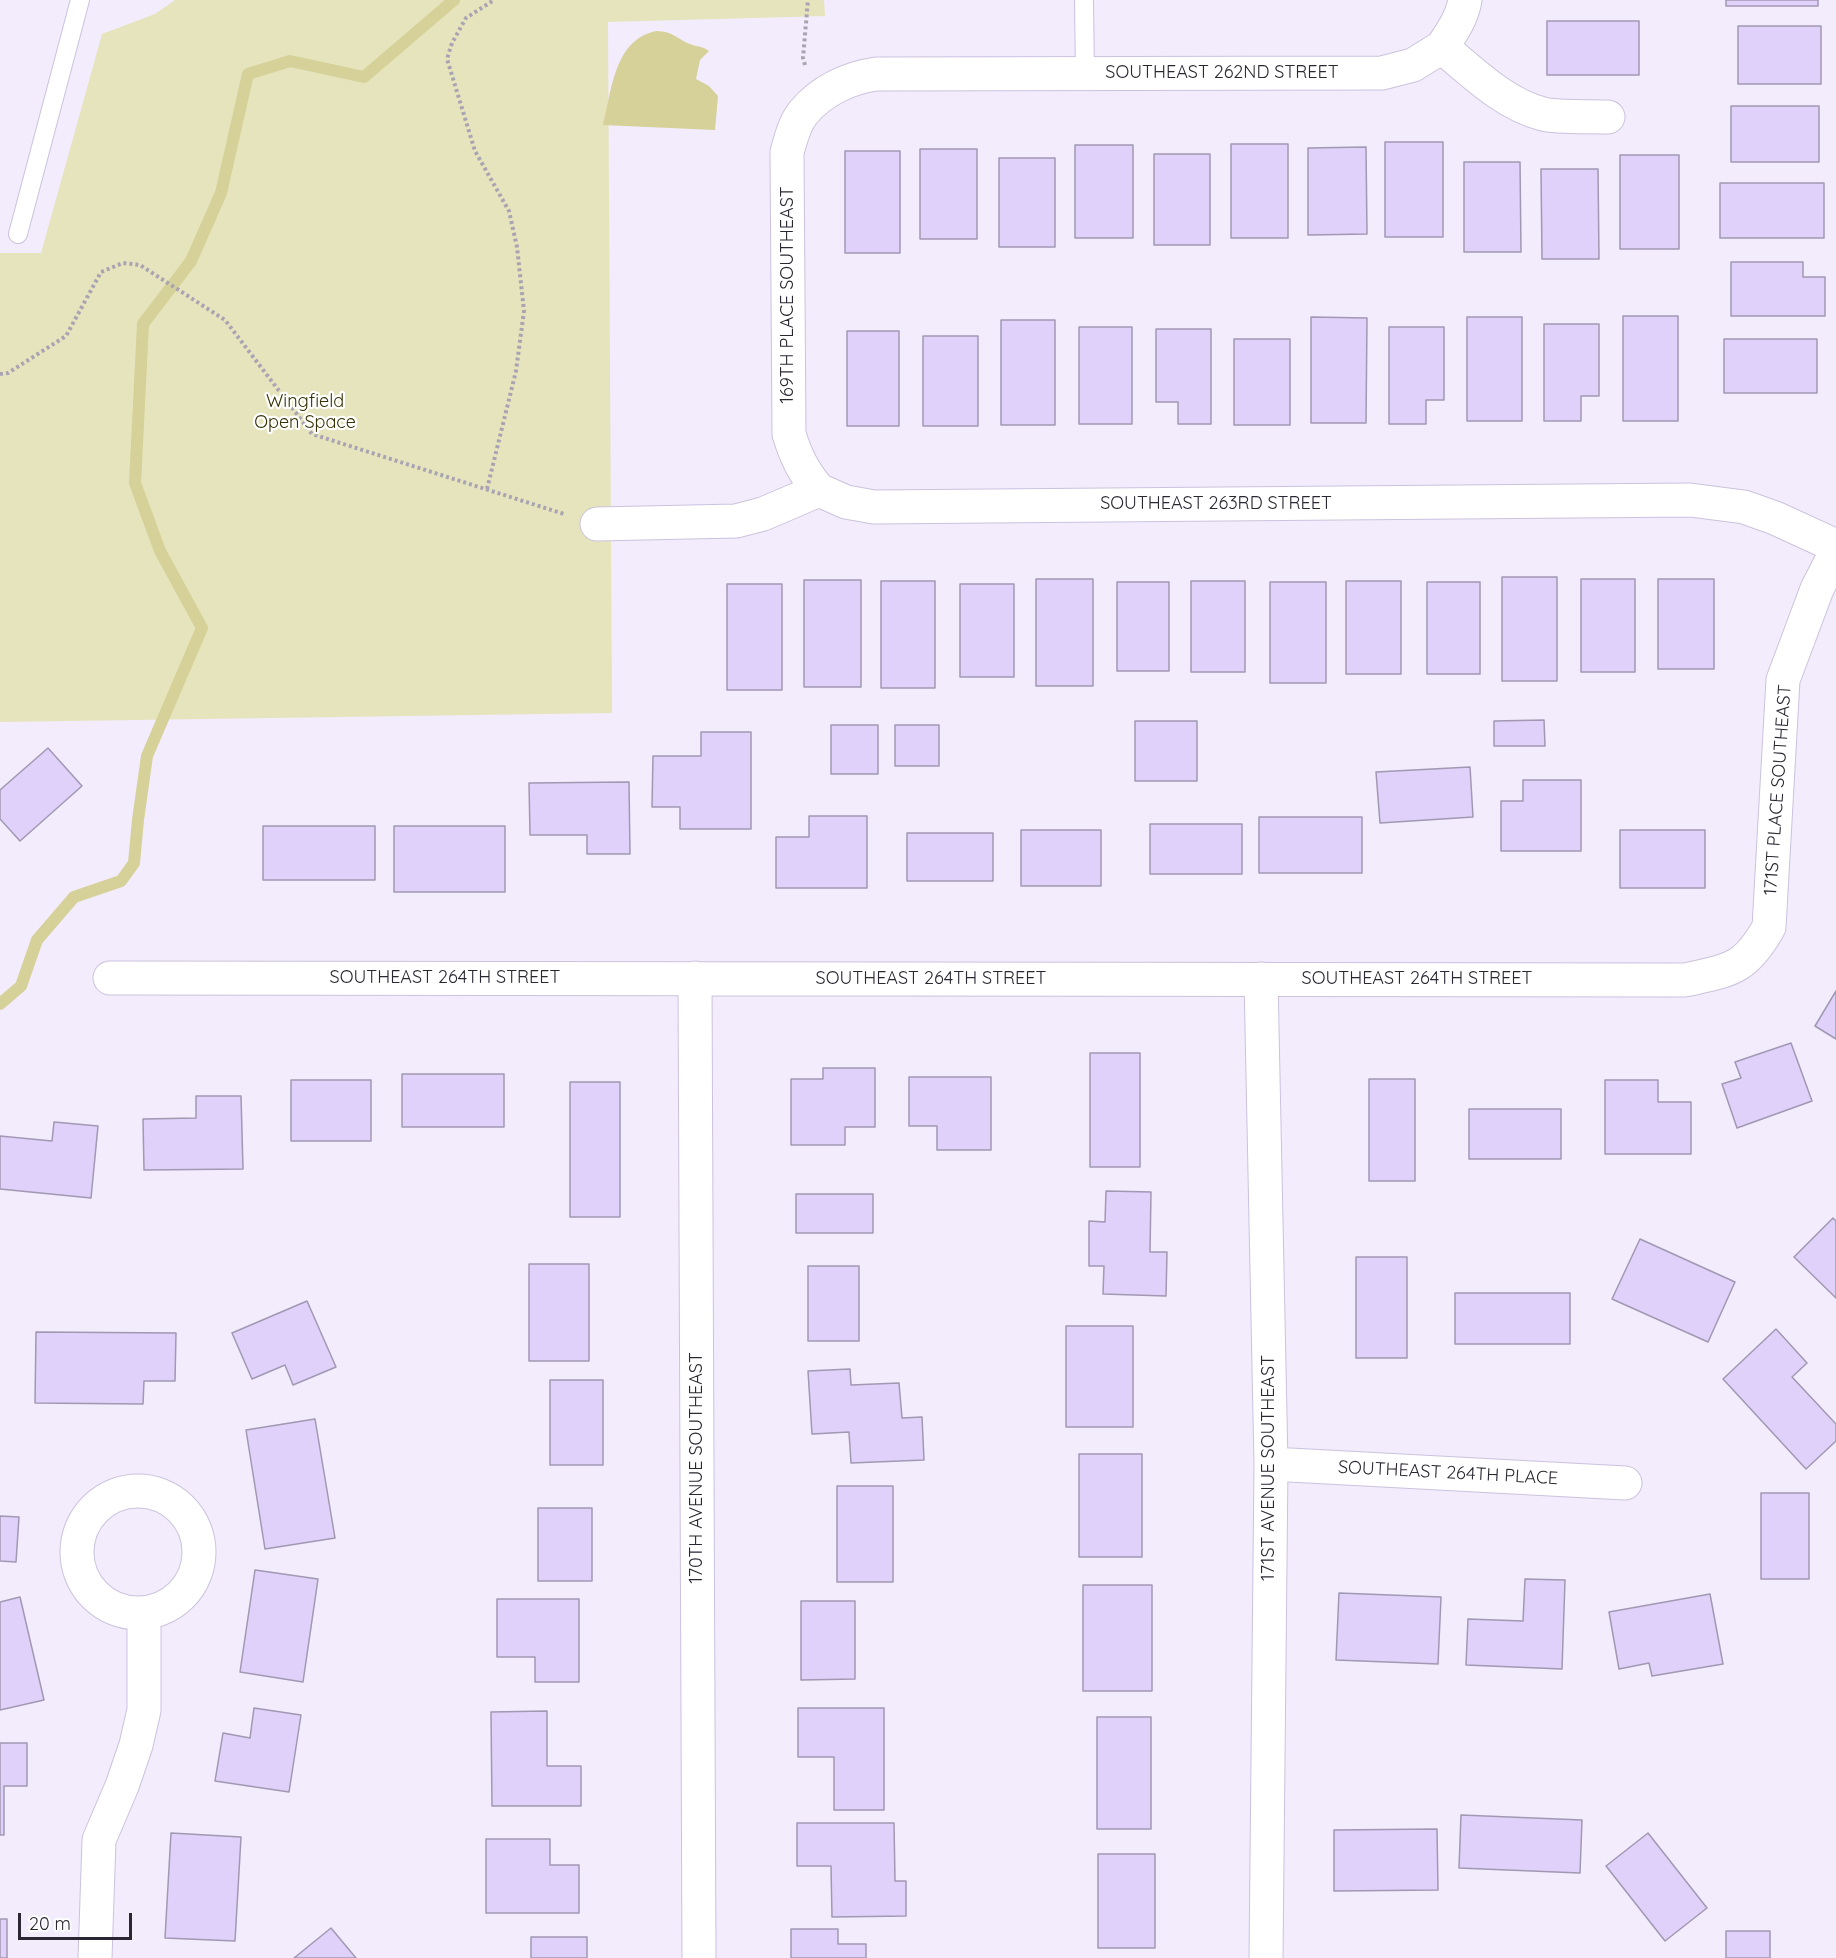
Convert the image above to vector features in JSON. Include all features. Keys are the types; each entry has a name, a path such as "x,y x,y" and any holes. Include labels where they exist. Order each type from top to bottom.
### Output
{"street":[{"path":"1465,0 1455,29 1442,47 1492,89 1518,104 1543,114 1608,117"},
{"name":"SOUTHEAST 262ND STREET","path":"815,101 855,77 876,74 1382,73 1413,65 1442,47"},
{"name":"169TH PLACE SOUTHEAST","path":"815,101 802,114 794,128 787,152 789,434 795,455 806,475 819,490"},
{"path":"597,524 736,521 763,514 819,490"},
{"name":"SOUTHEAST 263RD STREET","path":"819,490 846,502 874,507 1690,500 1744,507 1775,518 1836,546"},
{"name":"171ST PLACE SOUTHEAST","path":"1747,958 1769,927 1783,680 1817,589 1836,552"},
{"name":"SOUTHEAST 264TH STREET","path":"110,978 1684,980 1727,971 1747,958"},
{"name":"170TH AVENUE SOUTHEAST","path":"695,978 699,1958"},
{"name":"171ST AVENUE SOUTHEAST","path":"1261,979 1271,1464 1266,1958"},
{"name":"SOUTHEAST 264TH PLACE","path":"1271,1464 1625,1483"},
{"path":"95,1958 99,1840 122,1786 136,1745 144,1710 144,1613"}],"lane":[{"path":"18,234 80,0"},
{"path":"1084,0 1085,74"}],"path":[{"path":"487,489 516,371 524,311 517,247 509,212 476,151 447,59 452,43 466,18 494,0"},
{"path":"808,0 803,58 815,101"},
{"path":"0,374 8,373 66,336 101,272 123,263 140,265 225,320 312,434 597,524"}],"green space":[{"name":"Wingfield Open Space","path":"175,0 824,0 825,16 608,22 612,713 0,722 0,253 41,253 102,34 155,14"}],"shaded area":[{"path":"656,31 671,34 709,51 700,60 696,79 709,86 718,96 715,130 603,125 617,68 623,55 642,36"}],"building":[{"path":"1726,0 1818,0 1818,6 1726,6"},
{"path":"1547,21 1639,21 1639,75 1547,75"},
{"path":"1738,26 1821,26 1821,84 1738,84"},
{"path":"1731,106 1819,106 1819,162 1731,162"},
{"path":"1385,142 1443,142 1443,237 1385,237"},
{"path":"1231,144 1288,144 1288,238 1231,238"},
{"path":"1075,145 1133,145 1133,238 1075,238"},
{"path":"1366,147 1367,234 1308,235 1308,148"},
{"path":"920,149 977,149 977,239 920,239"},
{"path":"845,151 900,151 900,253 845,253"},
{"path":"1154,154 1210,154 1210,245 1154,245"},
{"path":"1620,155 1679,155 1679,249 1620,249"},
{"path":"999,158 1055,158 1055,247 999,247"},
{"path":"1464,162 1520,162 1521,252 1464,252"},
{"path":"1541,169 1598,169 1599,259 1542,259"},
{"path":"1720,183 1824,183 1824,238 1720,238"},
{"path":"1731,262 1803,262 1803,277 1825,277 1825,316 1731,316"},
{"path":"1623,316 1678,316 1678,421 1623,421"},
{"path":"1311,317 1367,318 1366,423 1311,423"},
{"path":"1467,317 1522,317 1522,421 1467,421"},
{"path":"1001,320 1055,320 1055,425 1001,425"},
{"path":"1544,324 1599,324 1599,396 1581,396 1581,421 1544,421"},
{"path":"1079,327 1132,327 1132,424 1079,424"},
{"path":"1389,327 1444,327 1444,400 1426,400 1426,424 1389,424"},
{"path":"1156,329 1211,329 1211,424 1178,424 1178,402 1156,402"},
{"path":"847,331 899,331 899,426 847,426"},
{"path":"923,336 978,336 978,426 923,426"},
{"path":"1234,339 1290,339 1290,425 1234,425"},
{"path":"1724,339 1817,339 1817,393 1724,393"},
{"path":"1502,577 1557,577 1557,681 1502,681"},
{"path":"1036,579 1093,579 1093,686 1036,686"},
{"path":"1581,579 1635,579 1635,672 1581,672"},
{"path":"1658,579 1714,579 1714,669 1658,669"},
{"path":"804,580 861,580 861,687 804,687"},
{"path":"881,581 935,581 935,688 881,688"},
{"path":"1191,581 1245,581 1245,672 1191,672"},
{"path":"1346,581 1401,581 1401,674 1346,674"},
{"path":"1117,582 1169,582 1169,671 1117,671"},
{"path":"1270,582 1326,582 1326,683 1270,683"},
{"path":"1427,582 1480,582 1480,674 1427,674"},
{"path":"727,584 782,584 782,690 727,690"},
{"path":"960,584 1014,584 1014,677 960,677"},
{"path":"1544,720 1545,746 1494,746 1494,721"},
{"path":"1135,721 1197,721 1197,781 1135,781"},
{"path":"831,725 878,725 878,774 831,774"},
{"path":"895,725 939,725 939,766 895,766"},
{"path":"701,732 751,732 751,829 680,829 680,807 652,807 653,756 701,756"},
{"path":"48,748 82,786 20,841 0,819 0,790"},
{"path":"1470,767 1473,817 1380,823 1376,772"},
{"path":"1523,780 1581,780 1581,851 1501,851 1501,801 1523,801"},
{"path":"629,782 630,854 587,854 587,835 530,835 529,783"},
{"path":"809,816 867,816 867,888 776,888 776,837 809,837"},
{"path":"1259,817 1362,817 1362,873 1259,873"},
{"path":"1150,824 1242,824 1242,874 1150,874"},
{"path":"263,826 375,826 375,880 263,880"},
{"path":"394,826 505,826 505,892 394,892"},
{"path":"1021,830 1101,830 1101,886 1021,886"},
{"path":"1620,830 1705,830 1705,888 1620,888"},
{"path":"907,833 993,833 993,881 907,881"},
{"path":"1836,991 1836,1039 1815,1026"},
{"path":"1791,1043 1812,1101 1737,1128 1722,1084 1741,1078 1735,1062"},
{"path":"1090,1053 1140,1053 1140,1167 1090,1167"},
{"path":"823,1068 875,1068 875,1127 845,1127 845,1145 791,1145 791,1079 823,1079"},
{"path":"402,1074 504,1074 504,1127 402,1127"},
{"path":"909,1077 991,1077 991,1150 937,1150 937,1126 909,1126"},
{"path":"1369,1079 1415,1079 1415,1181 1369,1181"},
{"path":"291,1080 371,1080 371,1141 291,1141"},
{"path":"1605,1080 1658,1080 1658,1102 1691,1102 1691,1154 1605,1154"},
{"path":"570,1082 620,1082 620,1217 570,1217"},
{"path":"196,1096 241,1096 243,1169 144,1170 143,1119 196,1118"},
{"path":"1469,1109 1561,1109 1561,1159 1469,1159"},
{"path":"54,1122 98,1126 91,1198 0,1189 0,1136 52,1141"},
{"path":"1106,1191 1151,1192 1150,1252 1167,1252 1166,1296 1103,1294 1104,1266 1089,1266 1089,1221 1105,1222"},
{"path":"796,1194 873,1194 873,1233 796,1233"},
{"path":"1833,1218 1836,1221 1836,1298 1794,1257"},
{"path":"1640,1239 1735,1282 1708,1342 1612,1299"},
{"path":"1356,1257 1407,1257 1407,1358 1356,1358"},
{"path":"529,1264 589,1264 589,1361 529,1361"},
{"path":"808,1266 859,1266 859,1341 808,1341"},
{"path":"1455,1293 1570,1293 1570,1344 1455,1344"},
{"path":"307,1301 336,1367 293,1385 285,1365 252,1379 232,1333"},
{"path":"1066,1326 1133,1326 1133,1427 1066,1427"},
{"path":"1776,1329 1807,1363 1792,1377 1836,1424 1836,1441 1806,1469 1723,1379"},
{"path":"36,1332 176,1333 175,1381 144,1381 143,1404 35,1403"},
{"path":"850,1369 851,1385 899,1383 902,1418 922,1417 924,1460 851,1463 849,1432 812,1434 808,1371"},
{"path":"550,1380 603,1380 603,1465 550,1465"},
{"path":"315,1419 335,1538 265,1549 246,1430"},
{"path":"1079,1454 1142,1454 1142,1557 1079,1557"},
{"path":"837,1486 893,1486 893,1582 837,1582"},
{"path":"1761,1493 1809,1493 1809,1579 1761,1579"},
{"path":"538,1508 592,1508 592,1581 538,1581"},
{"path":"0,1516 19,1517 16,1562 0,1561"},
{"path":"255,1570 318,1579 303,1682 240,1672"},
{"path":"1525,1579 1565,1580 1562,1669 1466,1665 1468,1619 1523,1621"},
{"path":"1083,1585 1152,1585 1152,1691 1083,1691"},
{"path":"1339,1593 1441,1597 1438,1664 1336,1660"},
{"path":"1710,1594 1723,1664 1652,1676 1649,1663 1619,1669 1609,1612"},
{"path":"20,1597 44,1700 0,1710 0,1602"},
{"path":"497,1599 579,1599 579,1682 535,1682 535,1657 497,1657"},
{"path":"801,1601 855,1601 855,1679 801,1680"},
{"path":"254,1708 301,1715 289,1792 215,1781 223,1733 250,1738"},
{"path":"798,1708 884,1708 884,1810 834,1810 834,1757 798,1757"},
{"path":"547,1711 547,1766 581,1766 581,1806 492,1806 491,1712"},
{"path":"1097,1717 1151,1717 1151,1829 1097,1829"},
{"path":"0,1743 27,1743 27,1786 4,1786 4,1835 0,1835"},
{"path":"1461,1815 1582,1820 1580,1873 1459,1868"},
{"path":"797,1823 894,1823 895,1881 906,1881 906,1916 832,1917 831,1866 797,1866"},
{"path":"1437,1829 1438,1890 1334,1891 1334,1830"},
{"path":"171,1833 241,1837 235,1941 165,1938"},
{"path":"1648,1833 1707,1908 1665,1941 1606,1866"},
{"path":"486,1839 550,1839 550,1865 579,1865 579,1913 486,1913"},
{"path":"1098,1854 1155,1854 1155,1948 1098,1948"},
{"path":"0,1919 7,1919 7,1958 0,1958"},
{"path":"331,1928 356,1958 294,1958"},
{"path":"791,1929 838,1929 838,1944 866,1944 866,1958 791,1958"},
{"path":"1726,1931 1770,1931 1770,1958 1726,1958"},
{"path":"531,1937 587,1937 587,1958 531,1958"}],"waterway":[{"path":"0,1004 21,986 37,940 74,897 121,881 134,863 147,756 202,628 160,551 135,483 143,324 191,261 221,193 248,74 290,61 364,77 454,0"}]}
